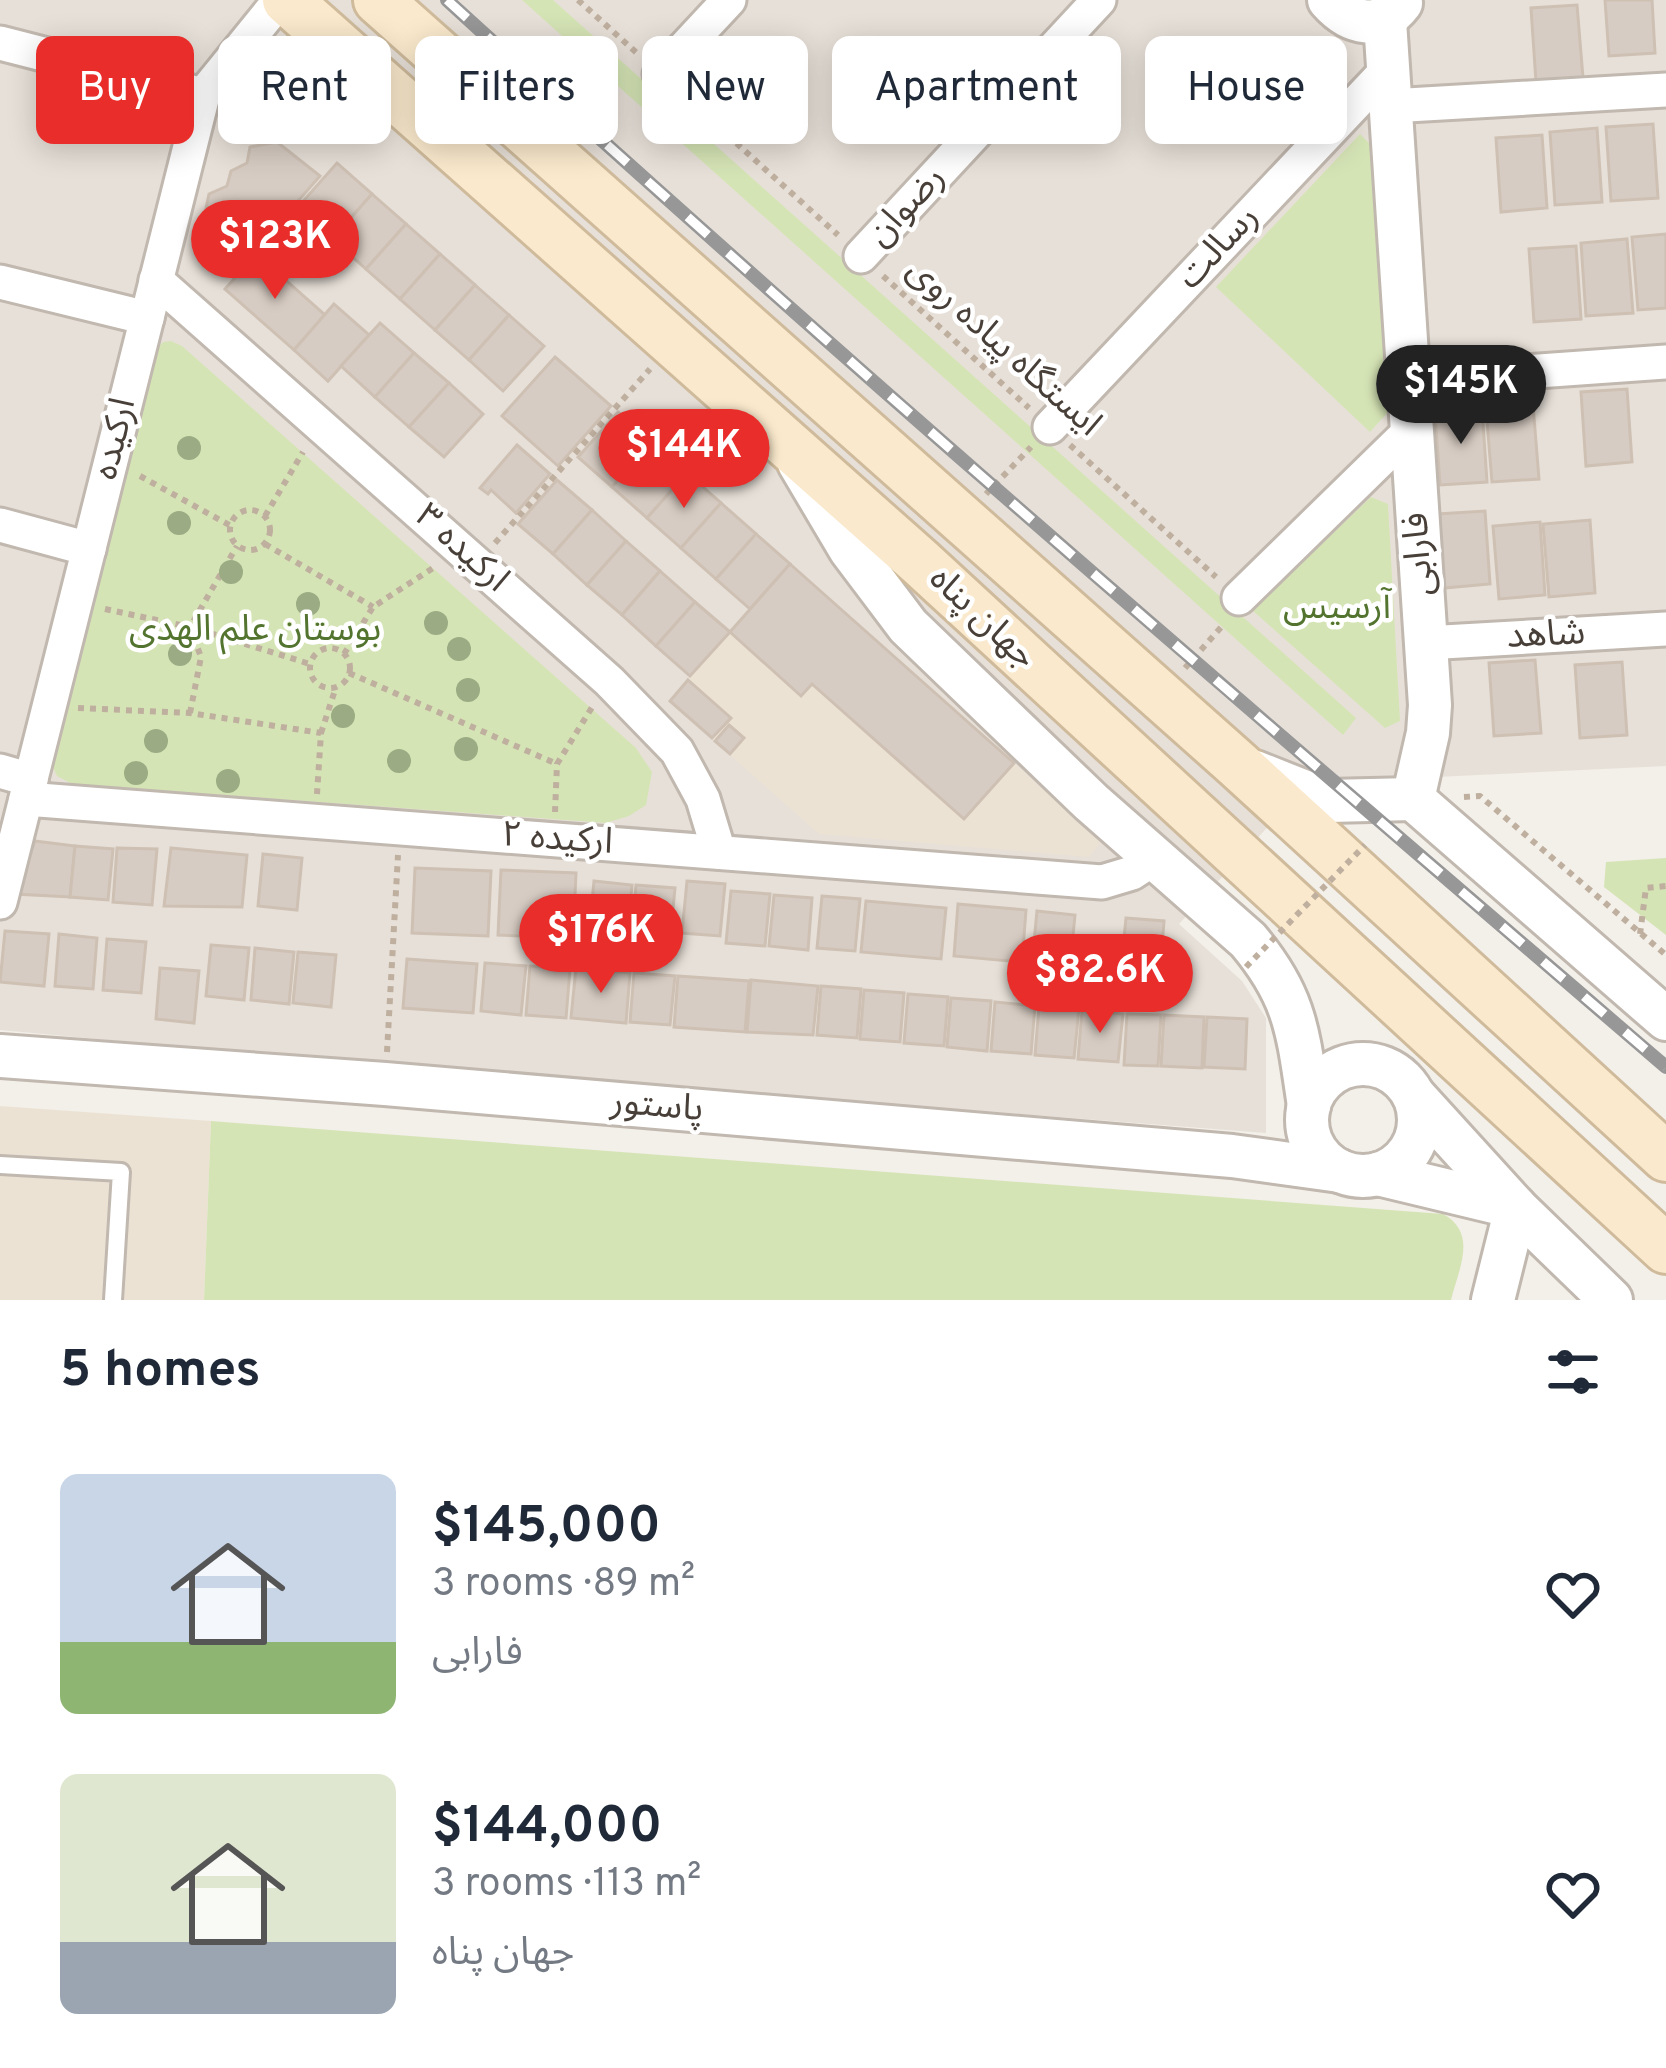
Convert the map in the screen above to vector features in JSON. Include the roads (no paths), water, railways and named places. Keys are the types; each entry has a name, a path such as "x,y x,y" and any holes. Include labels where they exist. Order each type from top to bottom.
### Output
{"main road":[{"name":"جهان پناه","path":"284,0 789,446 1666,1249"},
{"name":"جهان پناه","path":"378,0 1237,764 1666,1156"}],"street":[{"name":"ارکیده","path":"0,902 19,783 49,706 203,95 284,0"},
{"path":"695,36 729,0"},
{"name":"رضوان","path":"861,256 1099,0"},
{"path":"1329,0 1341,14 1360,22 1393,10"},
{"name":"فارابی","path":"1393,10 1389,87 1426,643 1428,733 1413,799"},
{"path":"0,43 203,95"},
{"path":"1389,87 1666,90"},
{"name":"رسالت","path":"1050,427 1389,87"},
{"name":"ارکیده ۳","path":"156,280 609,681 677,752 703,799 719,853"},
{"path":"0,282 147,318"},
{"path":"1408,380 1666,362"},
{"path":"1236,595 1412,429"},
{"path":"789,446 850,549 908,626 1032,747 1248,940 1286,992 1297,1024 1312,1144 1324,1160 1359,1172 1396,1166 1410,1152 1418,1134 1414,1096"},
{"path":"0,525 88,548"},
{"name":"شاهد","path":"1426,643 1666,629"},
{"path":"1237,764 1328,801 1413,799 1666,1019"},
{"name":"ارکیده ۲","path":"19,783 316,821 1102,882 1132,873 1154,857"},
{"name":"پاستور","path":"0,1057 385,1084 1232,1156 1308,1115"},
{"path":"1308,1115 1317,1088 1331,1074 1368,1064 1387,1069 1403,1080 1516,1208 1611,1300"},
{"path":"1232,1156 1359,1172 1516,1208"},
{"path":"1493,1300 1516,1208"}],"lane":[{"path":"0,1165 121,1172 112,1300"}],"railway":[{"path":"447,0 900,405 1666,1067"}],"park label":[{"name":"آرسیس","path":"1337,609"},
{"name":"بوستان علم الهدی","path":"255,631"}]}
